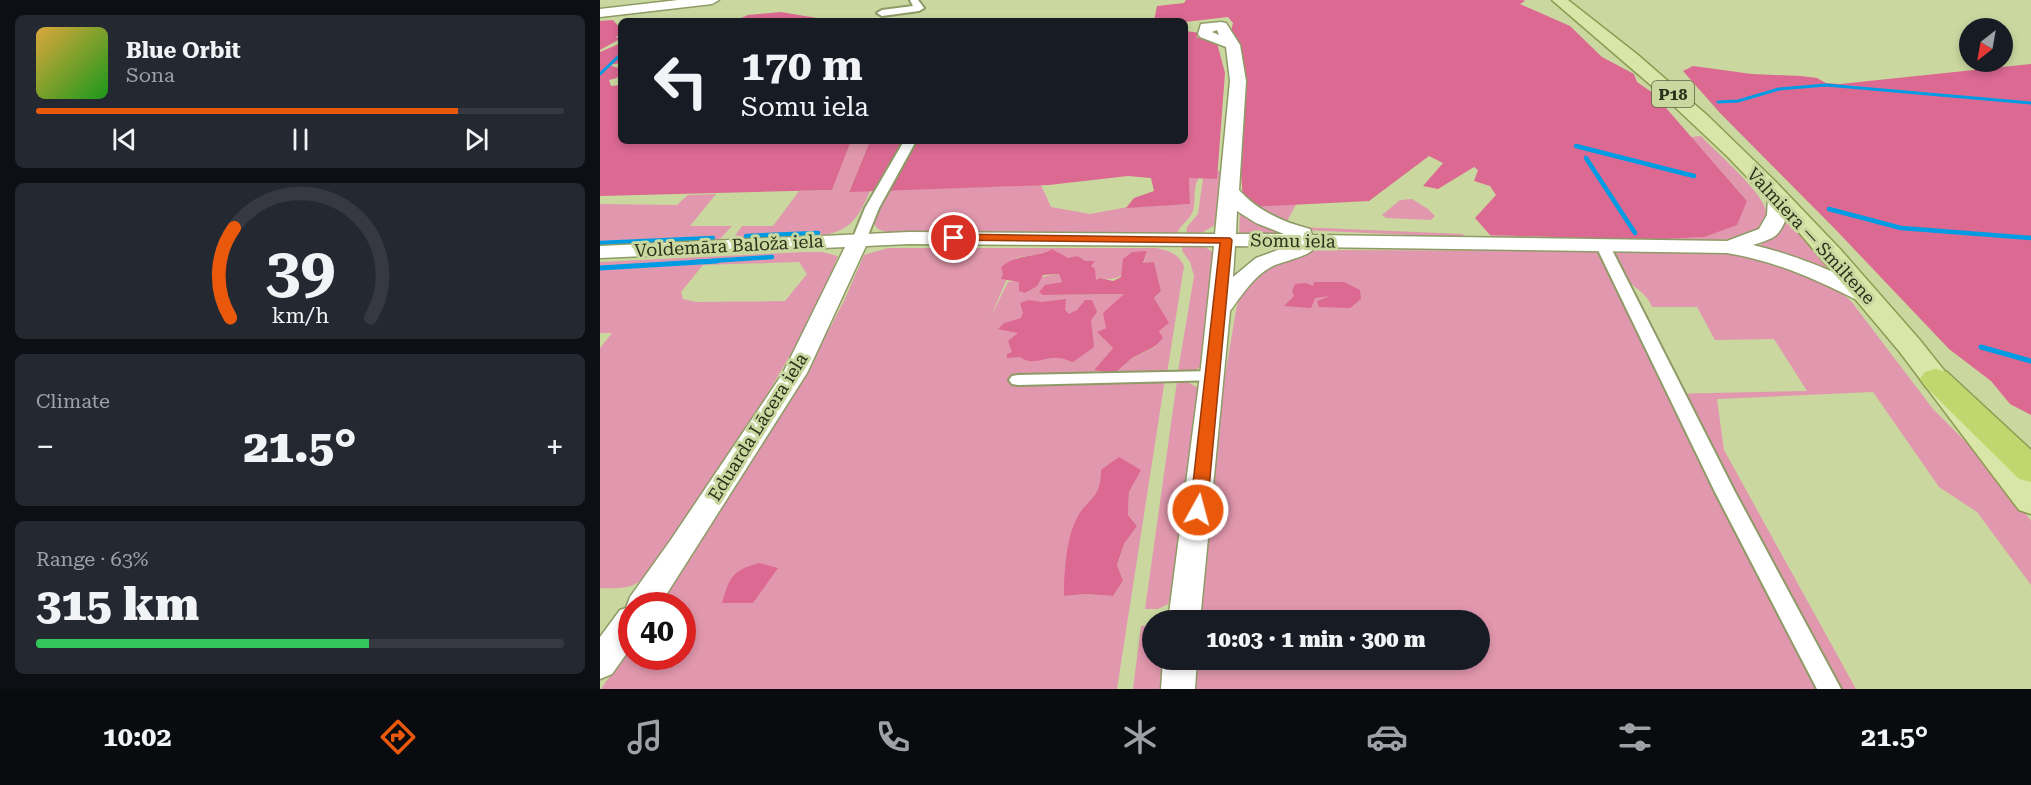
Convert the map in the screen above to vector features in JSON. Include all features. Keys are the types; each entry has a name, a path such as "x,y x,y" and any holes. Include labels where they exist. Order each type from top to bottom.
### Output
{"highway":[{"path":"1936,379 2031,470"}],"main road":[{"path":"600,14 712,0"},
{"name":"Valmiera — Smiltene","path":"1559,0 1653,75 1832,254 1936,379 2031,502"},
{"path":"1185,610 1213,376 1231,193 1238,81 1233,45 1221,26"},
{"path":"1231,193 1239,205 1293,231 1382,242"},
{"path":"1727,247 1752,241 1767,233 1777,215 1778,198"},
{"name":"Somu iela","path":"859,240 909,238 1226,240 1727,247"},
{"name":"Voldemāra Baloža iela","path":"600,252 859,240"},
{"name":"Eduarda Lācera iela","path":"651,592 795,373 859,240"},
{"path":"1219,310 1239,282 1253,269 1278,255 1334,241"},
{"path":"1727,247 1760,252 1793,261 1867,296"},
{"path":"600,664 618,639"},
{"path":"1178,689 1179,670"}],"street":[{"path":"882,13 919,8 914,0"},
{"path":"859,240 872,208 908,144"},
{"path":"1603,246 1725,492 1829,689"},
{"path":"1018,380 1213,376"}],"shaded area":[{"path":"1186,0 1523,0 1525,1 1520,4 1570,26 1602,57 1634,74 1637,82 1653,93 1747,201 1737,225 1704,237 1646,240 1490,235 1475,218 1496,195 1490,186 1474,181 1478,170 1474,167 1438,189 1423,186 1443,163 1429,156 1369,201 1248,207 1243,201 1231,31 1233,23 1228,17 1188,22 1188,18 1155,18 1157,6 1184,3"},
{"path":"781,12 817,18 741,18 748,15"},
{"path":"613,20 618,26 616,37 618,40 600,50 600,21"},
{"path":"1188,31 1201,33 1196,37 1217,43 1225,73 1217,179 1189,178 1190,204 1126,208 1134,198 1154,191 1151,178 1128,176 1049,185 849,192 869,144 1188,144"},
{"path":"618,44 618,64 609,65 618,68 618,76 609,80 611,86 618,85 618,144 850,144 832,190 600,196 600,52"},
{"path":"2031,64 2031,415 2010,404 1991,381 1949,349 1720,113 1683,71 1693,66 1752,74 1801,76 1817,78 1826,83 1840,84 1959,72 2013,72 2013,66"},
{"path":"1701,136 1739,173 1764,204 1766,217 1764,221 1743,236 1699,241 1619,241 1494,238 1490,235 1646,240 1704,237 1747,201 1691,137"},
{"path":"850,144 869,144 849,191 870,191 855,219 845,228 829,234 736,239 734,237 742,226 773,226 799,191 832,190"},
{"path":"1217,171 1224,171 1219,223 1203,232 1186,235 1187,227 1198,214 1203,178 1217,179"},
{"path":"1189,178 1199,178 1195,187 1194,207 1177,234 886,232 878,229 873,223 889,190 1041,185 1051,207 1090,214 1128,207 1190,204"},
{"path":"716,194 690,226 732,226 719,240 600,246 600,204 677,205 688,195"},
{"path":"1412,199 1435,216 1431,220 1386,218 1382,215 1400,200"},
{"path":"1297,203 1289,220 1282,221 1248,207"},
{"path":"1240,213 1244,213 1287,234 1239,235"},
{"path":"1785,222 1793,224 1831,267 1824,269 1761,247 1761,244 1776,234"},
{"path":"1298,227 1464,234 1462,237 1456,237 1303,230"},
{"path":"1183,243 1205,247 1214,253 1201,366 1193,372 1178,371 1194,276 1190,262 1182,251"},
{"path":"888,248 1156,248 1173,253 1182,262 1184,266 1167,373 1115,373 1131,359 1155,347 1159,331 1168,323 1154,298 1161,291 1154,262 1143,264 1147,252 1121,276 1100,278 1095,281 1091,266 1094,261 1085,261 1078,256 1068,259 1052,249 1044,253 1016,258 990,318 1008,282 1059,274 1062,282 1051,295 1125,294 1106,328 1098,332 1113,348 1094,370 1112,374 1057,374 1052,383 1165,379 1117,689 601,689 618,665 618,670 696,670 696,592 669,592 800,385 844,301 864,255","holes":["1140,470 1129,492 1128,515 1137,526 1124,544 1117,565 1123,581 1113,596 1086,594 1064,596 1077,518 1101,486"]},
{"path":"1052,249 1068,258 1078,256 1085,261 1095,261 1091,266 1095,269 1096,280 1100,278 1113,281 1121,277 1123,259 1132,252 1147,251 1143,263 1154,262 1161,291 1154,298 1169,323 1159,331 1163,338 1154,347 1132,358 1114,374 1094,370 1113,348 1097,332 1106,328 1103,313 1124,294 1043,295 1039,292 1045,285 1062,282 1059,274 1043,275 1037,286 1025,293 1019,291 1019,282 1001,279 1003,274 1001,267 1008,262 1042,254"},
{"path":"1321,250 1594,251 1602,255 1666,394 1807,391 1774,339 1715,340 1697,307 1652,307 1643,294 1621,272 1615,253 1626,251 1750,254 1830,283 1851,301 1933,409 1999,475 2031,521 2031,585 1977,512 1939,487 1873,392 1717,399 1724,450 1856,689 1195,689 1197,670 1490,670 1490,610 1202,610 1217,424 1236,310 1244,283 1261,269 1294,254"},
{"path":"805,252 822,252 838,256 800,338 778,377 656,567 637,583 618,588 600,588 600,348 612,333 600,333 600,262","holes":["799,262 807,274 785,301 696,302 683,299 681,292 703,265"]},
{"path":"1314,282 1344,282 1360,290 1361,299 1350,308 1319,307 1317,301 1330,296 1315,298 1311,308 1284,306 1294,296 1292,291 1295,284 1306,283 1313,286"},
{"path":"1066,299 1065,310 1069,314 1077,310 1085,300 1092,300 1097,312 1091,320 1094,347 1073,362 1059,358 1029,361 1020,357 1007,358 1007,354 1012,352 1008,341 1018,333 998,329 1004,323 1021,318 1023,313 1020,303 1029,300 1041,302"},
{"path":"1177,381 1186,381 1198,388 1172,593 1168,604 1158,609 1145,609"},
{"path":"1119,457 1141,470 1129,492 1128,515 1137,526 1124,544 1117,565 1123,581 1113,596 1086,594 1064,596 1066,556 1073,526 1099,487 1101,470"},
{"path":"759,563 778,568 753,603 722,603 733,576"},
{"path":"1141,626 1142,670 1163,670 1160,689 1133,689"}],"waterway":[{"path":"600,74 618,57"},
{"path":"1718,102 1738,101 1779,89 1826,85 2031,103"},
{"path":"1576,146 1694,176"},
{"path":"1586,158 1635,233"},
{"path":"1829,209 1901,228 2031,238"},
{"path":"746,236 818,233"},
{"path":"600,243 713,238"},
{"path":"694,262 772,257"},
{"path":"600,268 717,261"},
{"path":"1981,347 2031,361"}],"route":[{"path":"954,238 1226,240 1198,510"}]}
